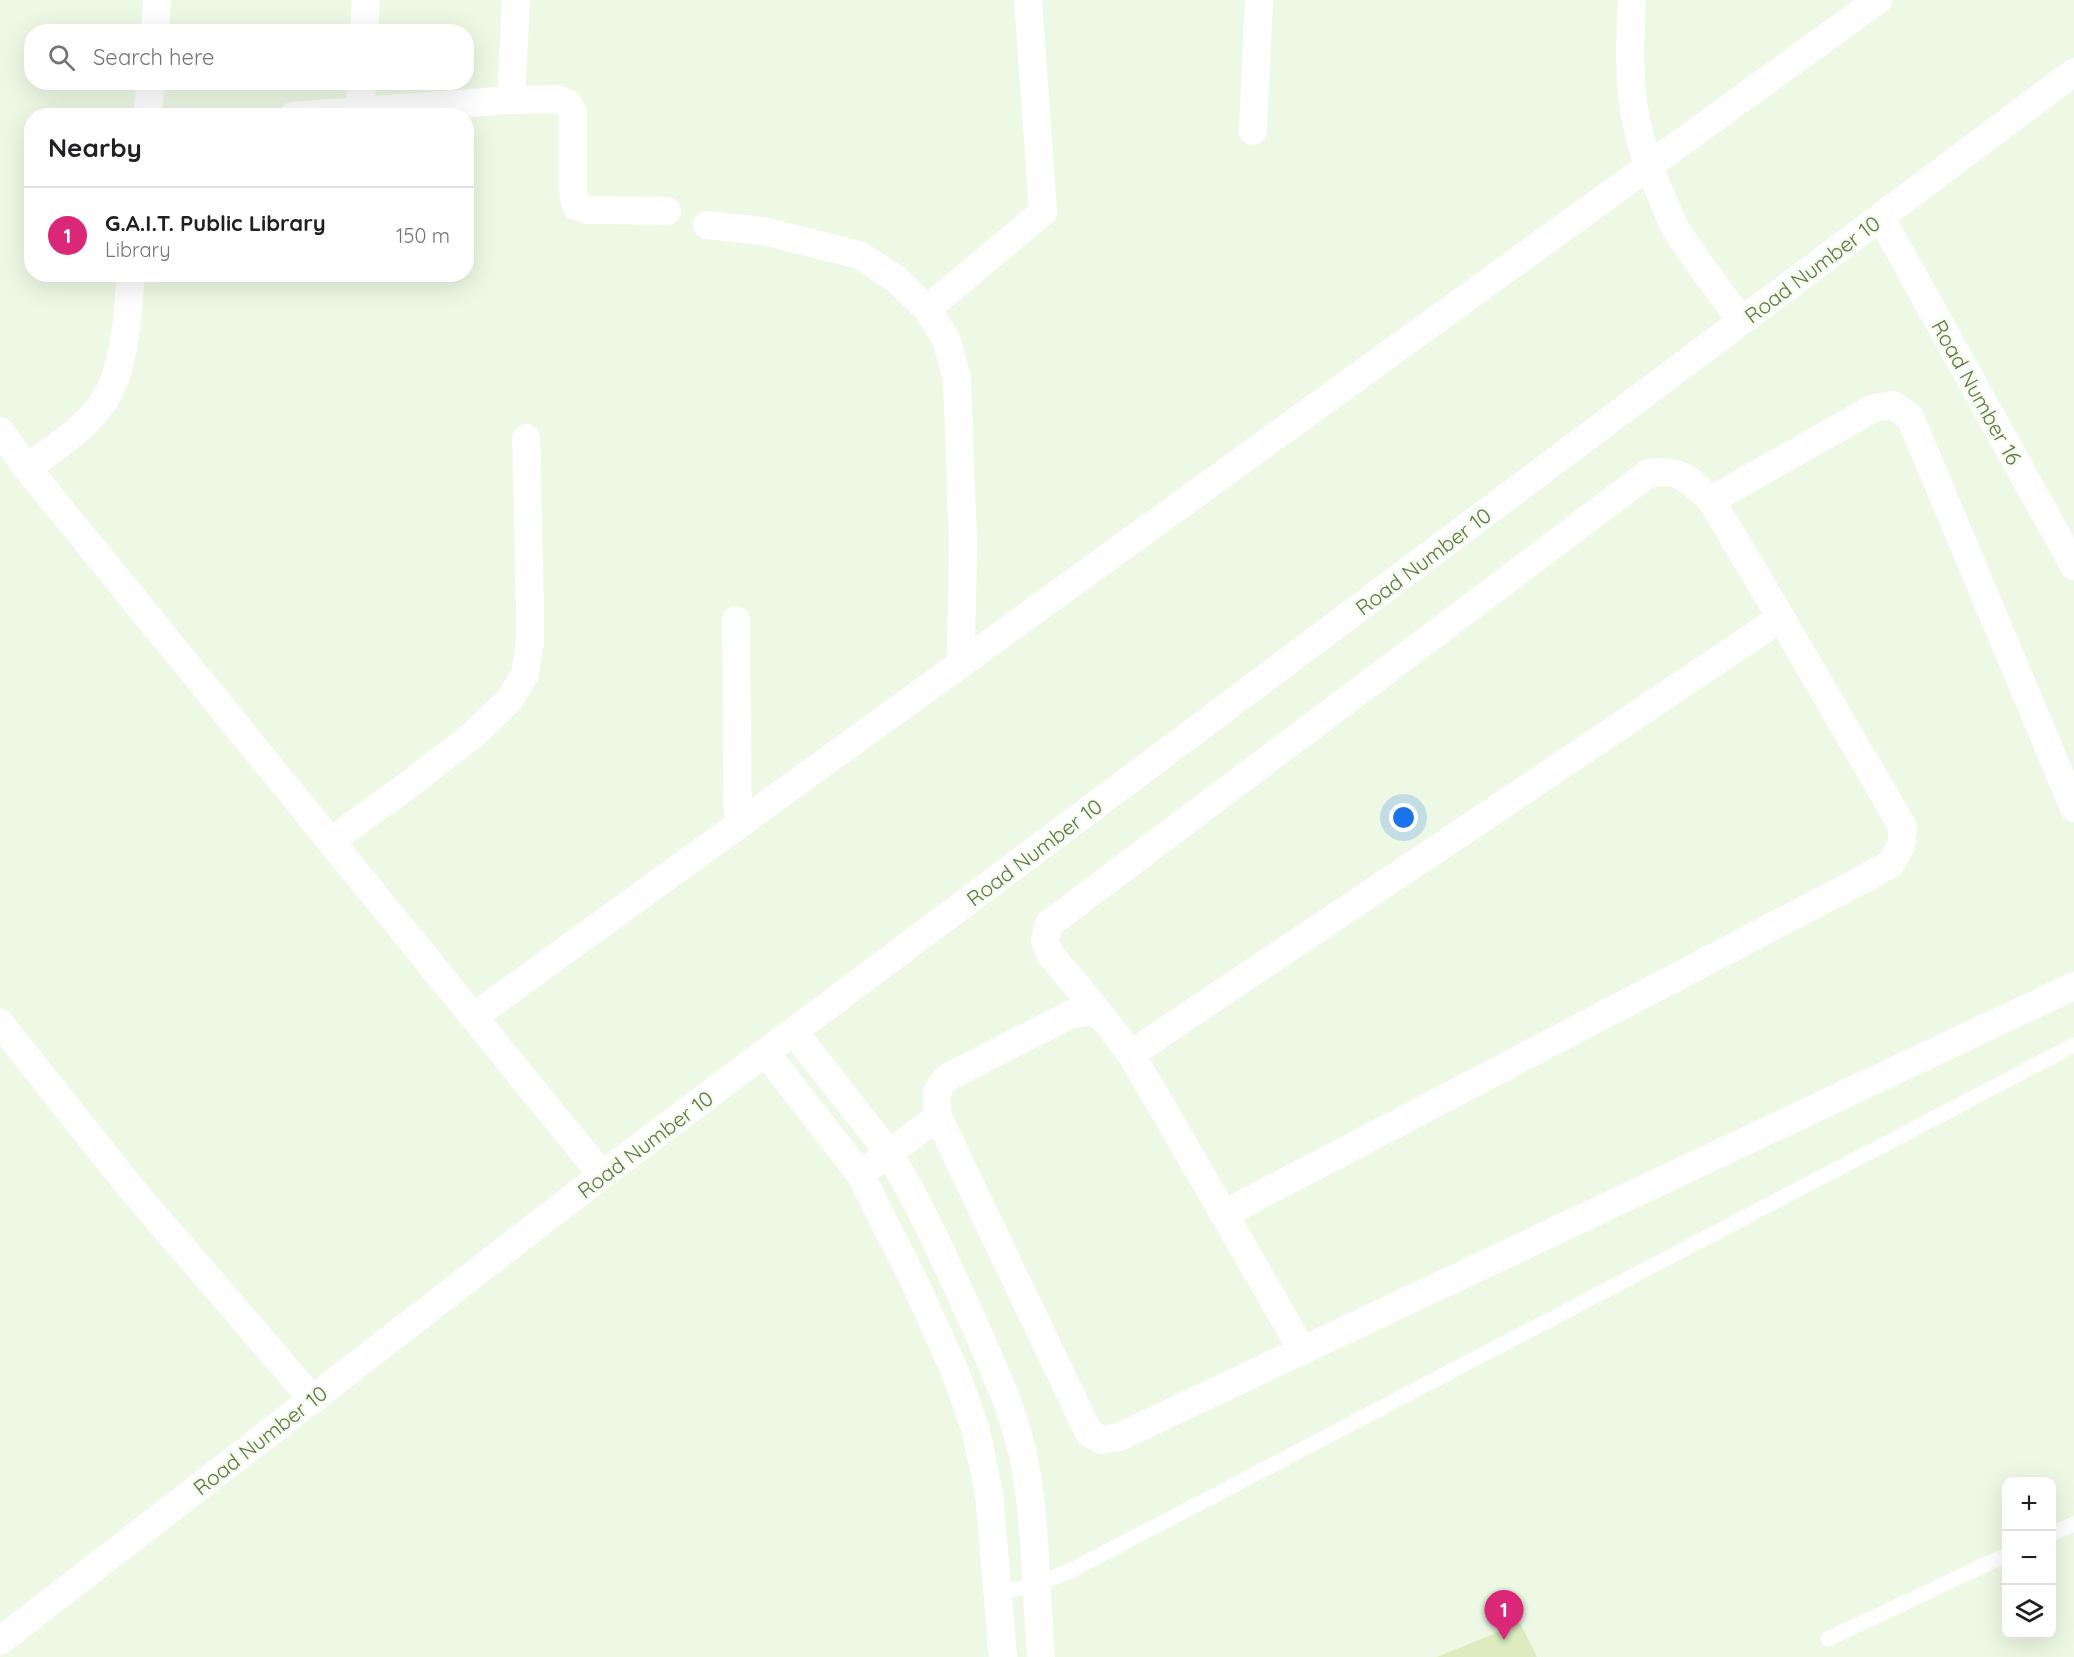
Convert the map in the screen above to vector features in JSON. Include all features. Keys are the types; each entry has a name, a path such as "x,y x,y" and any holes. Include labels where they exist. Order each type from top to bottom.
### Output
{"street":[{"path":"156,24 158,0"},
{"path":"364,24 366,0"},
{"path":"511,100 516,0"},
{"path":"927,309 1043,212 1028,0"},
{"path":"1253,131 1259,0"},
{"path":"1632,0 1628,53 1631,99 1648,168 1676,229 1742,321"},
{"path":"473,1017 1878,0"},
{"name":"Road Number 10","path":"0,1641 602,1175 2074,72"},
{"path":"148,108 149,90"},
{"path":"360,108 361,90"},
{"path":"401,108 511,100 556,99 568,103 573,112 573,193 576,206 589,210 667,211"},
{"name":"Road Number 16","path":"1881,218 2074,566"},
{"path":"707,225 763,231 859,255 896,279 927,309 946,339 957,378 963,542 960,664"},
{"path":"27,468 71,435 104,400 120,362 130,282"},
{"path":"1711,500 1874,408 1893,405 1910,417 2074,808"},
{"path":"0,431 27,468 602,1175"},
{"path":"331,841 474,734 509,700 525,674 530,642 526,438"},
{"path":"1224,1214 1890,865 1901,846 1903,827 1711,500 1683,475 1664,471 1649,474 1049,924 1045,941 1050,954 1131,1054 1302,1350"},
{"path":"1131,1054 1781,618"},
{"path":"736,620 738,825"},
{"path":"1100,1014 1089,1012 1071,1014 950,1076 940,1084 936,1099 938,1117 1089,1433 1102,1440 1119,1437 2074,986"},
{"path":"0,1023 130,1187 313,1400"},
{"path":"794,1032 889,1153 940,1250 1014,1420 1026,1470 1041,1657"},
{"path":"766,1053 860,1174 921,1294 956,1374 976,1431 989,1493 1003,1657"},
{"path":"860,1174 938,1117"}],"lane":[{"path":"998,1593 1036,1586 1068,1572 2074,1045"},
{"path":"2056,1532 2074,1524"},
{"path":"1828,1639 2002,1558"}],"building":[{"path":"1520,1623 1537,1657 1437,1657"}],"place":[{"name":"G.A.I.T. Public Library","path":"1504,1640"}]}
